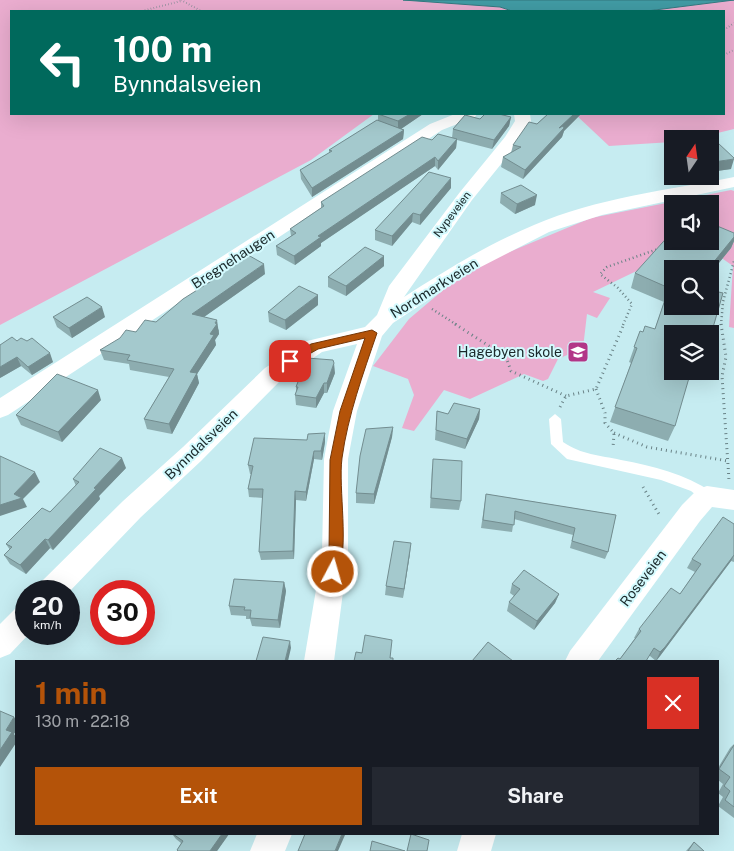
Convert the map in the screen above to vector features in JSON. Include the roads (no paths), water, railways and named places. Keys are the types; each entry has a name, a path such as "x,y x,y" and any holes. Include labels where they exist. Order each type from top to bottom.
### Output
{"street":[{"name":"Bregnehaugen","path":"0,409 429,132 467,115"},
{"name":"Nypeveien","path":"379,326 396,291 460,204 512,139 523,121 522,115"},
{"name":"Nordmarkveien","path":"379,326 490,253 542,228 598,210 734,182"},
{"name":"Bynndalsveien","path":"62,580 132,509 197,449 273,374 315,346 379,326"},
{"path":"319,660 336,554 336,460 345,411 379,326"},
{"name":"Roseveien","path":"581,660 691,512 724,498"},
{"path":"0,644 15,628"},
{"path":"267,851 275,835"},
{"path":"474,851 478,835"}],"lane":[{"path":"555,419 557,444 572,455 679,480 724,498"}],"water":[{"path":"403,0 734,0 655,10 509,10 500,7"}],"place":[{"name":"Hagebyen skole","path":"578,352"}]}
